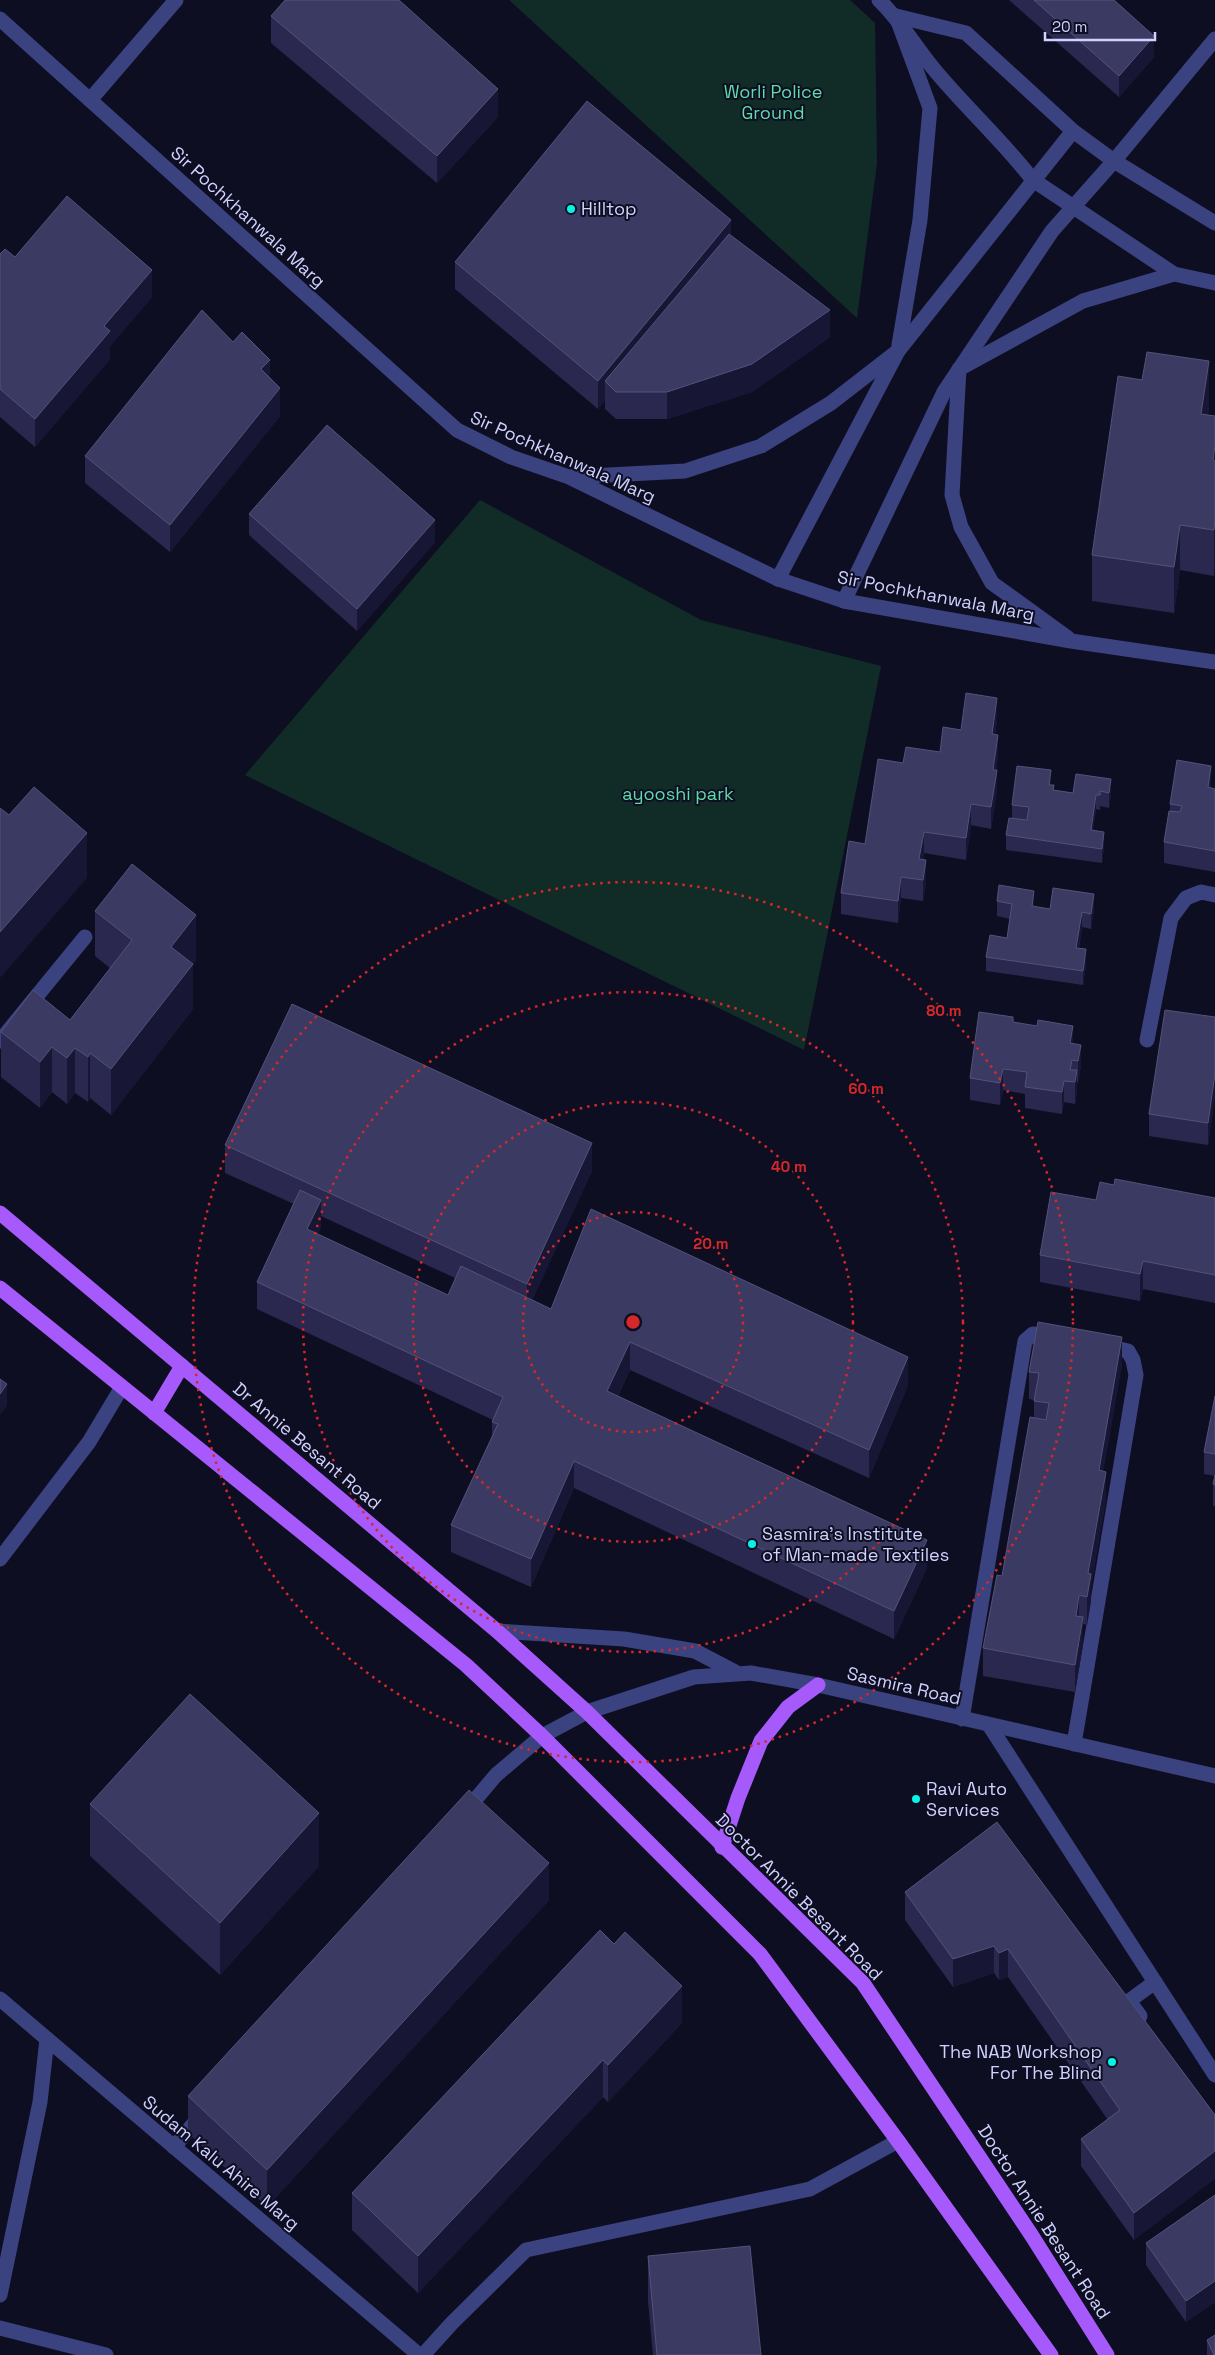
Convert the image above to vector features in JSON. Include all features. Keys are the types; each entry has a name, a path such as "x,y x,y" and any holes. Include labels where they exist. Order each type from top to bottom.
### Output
{"main road":[{"name":"Dr Annie Besant Road","path":"0,1213 497,1630 587,1712"},
{"path":"0,1288 466,1665 542,1736 760,1954 898,2141 1051,2355"},
{"path":"154,1413 182,1366"},
{"path":"722,1847 738,1798 761,1741 788,1707 818,1685"},
{"name":"Doctor Annie Besant Road","path":"587,1712 722,1847 863,1983 1026,2228 1107,2355"}],"street":[{"path":"90,100 176,0"},
{"path":"879,0 896,16 933,68 1015,158 1032,180 1174,274 1215,283"},
{"path":"896,16 966,33 1073,131 1114,161 1215,223"},
{"path":"569,477 685,471 761,446 831,403 898,351 920,220 930,108 896,16"},
{"name":"Sir Pochkhanwala Marg","path":"0,20 457,430 511,457 569,477 778,579 844,601 1071,641 1215,662"},
{"path":"844,601 944,392 959,369 1052,231 1114,161 1215,39"},
{"path":"778,579 898,351 1032,180 1073,131"},
{"path":"959,369 1083,301 1174,274"},
{"path":"959,369 952,495 960,527 992,583 1071,641"},
{"path":"1147,1040 1171,918 1186,898 1201,892 1215,895"},
{"path":"0,1040 85,937"},
{"path":"962,1719 1025,1341 1032,1334 1074,1340"},
{"path":"1074,1744 1136,1375 1133,1360 1128,1351 1092,1343"},
{"path":"0,1559 89,1442 122,1387"},
{"path":"497,1630 624,1639 695,1651 735,1672"},
{"name":"Sasmira Road","path":"457,1820 496,1775 542,1736 587,1712 694,1677 735,1672 818,1685 1215,1776"},
{"path":"989,1725 1215,2075"},
{"path":"1151,2031 1126,1997 1155,1982"},
{"name":"Sudam Kalu Ahire Marg","path":"0,1999 421,2355"},
{"path":"0,2295 40,2102 47,2039"},
{"path":"174,2147 211,2104"},
{"path":"421,2355 526,2250 810,2189 898,2141"},
{"path":"0,2328 106,2355"}],"green space":[{"name":"Worli Police Ground","path":"509,0 850,0 875,23 877,163 857,318"},
{"name":"ayooshi park","path":"480,500 701,620 881,666 804,1050 245,775"}],"building":[{"path":"285,0 399,0 498,89 437,156 271,16"},
{"path":"1034,0 1114,0 1154,36 1119,76"},
{"path":"587,101 731,220 598,381 455,262"},
{"path":"67,196 152,270 104,326 110,331 35,419 0,389 0,254 5,249 15,257"},
{"path":"729,234 830,310 752,364 667,392 616,392 605,381"},
{"path":"202,310 233,342 242,332 270,360 261,369 280,388 170,525 85,456"},
{"path":"1147,352 1209,361 1201,414 1215,416 1213,460 1215,461 1214,530 1180,525 1174,567 1092,555 1118,376 1142,380"},
{"path":"327,425 435,520 357,609 249,514"},
{"path":"966,693 997,698 992,734 998,735 993,770 997,770 991,807 971,804 966,838 924,832 919,859 926,860 923,880 901,877 898,901 841,893 849,841 865,844 878,759 903,763 906,747 940,752 943,727 961,730"},
{"path":"1177,760 1211,766 1208,787 1215,789 1215,851 1164,842 1169,811 1180,812 1182,806 1170,804"},
{"path":"1017,766 1051,770 1049,785 1054,785 1053,790 1073,793 1076,774 1111,779 1109,793 1100,791 1100,795 1096,795 1091,830 1104,832 1102,849 1006,835 1009,818 1027,820 1029,807 1012,805"},
{"path":"34,787 87,833 0,932 0,808 9,815"},
{"path":"132,864 196,915 171,947 193,964 111,1069 90,1053 88,1057 75,1048 67,1058 52,1047 40,1062 1,1032 33,990 70,1020 132,940 95,911"},
{"path":"999,885 1034,891 1032,906 1050,909 1053,888 1094,894 1091,914 1082,912 1076,948 1086,949 1083,971 986,957 990,935 1007,938 1012,904 997,901"},
{"path":"292,1004 592,1143 527,1284 225,1145"},
{"path":"1165,1010 1215,1017 1215,1074 1208,1123 1149,1114"},
{"path":"979,1012 1013,1017 1013,1022 1037,1026 1038,1020 1073,1026 1070,1043 1081,1045 1078,1061 1072,1060 1070,1070 1077,1070 1075,1082 1064,1081 1062,1092 1025,1087 1027,1072 1003,1069 1000,1083 970,1078"},
{"path":"1115,1179 1215,1198 1215,1275 1143,1261 1140,1274 1040,1255 1051,1192 1096,1200 1100,1182 1114,1185"},
{"path":"300,1190 321,1200 307,1229 448,1295 461,1266 551,1309 591,1209 908,1357 869,1450 630,1342 607,1391 927,1540 894,1611 574,1461 531,1559 451,1525 498,1424 492,1422 503,1397 257,1282"},
{"path":"1038,1322 1122,1337 1099,1470 1106,1472 1088,1573 1091,1574 1087,1597 1079,1595 1076,1616 1083,1617 1075,1665 983,1648 997,1575 1002,1576 1030,1417 1046,1420 1049,1403 1034,1401 1039,1373 1029,1372"},
{"path":"0,1379 7,1384 0,1394"},
{"path":"1215,1396 1215,1454 1204,1452"},
{"path":"190,1694 319,1813 220,1923 90,1804"},
{"path":"469,1790 549,1863 267,2170 188,2096"},
{"name":"The NAB Workshop For The Blind","path":"997,1822 1215,2115 1215,2151 1134,2213 1081,2139 1120,2110 1008,1949 999,1953 994,1946 953,1959 905,1892"},
{"path":"600,1930 614,1944 625,1932 682,1986 608,2065 603,2060 418,2256 352,2193"},
{"path":"1215,2195 1215,2281 1186,2301 1146,2243"},
{"path":"750,2246 761,2355 657,2355 648,2256"},
{"path":"1215,2335 1215,2355 1214,2355 1207,2340"}],"place":[{"name":"Hilltop","path":"571,209"},
{"name":"Sasmira's Institute of Man-made Textiles","path":"752,1544"},
{"name":"Ravi Auto Services","path":"916,1799"},
{"name":"The NAB Workshop For The Blind","path":"1112,2062"}]}
